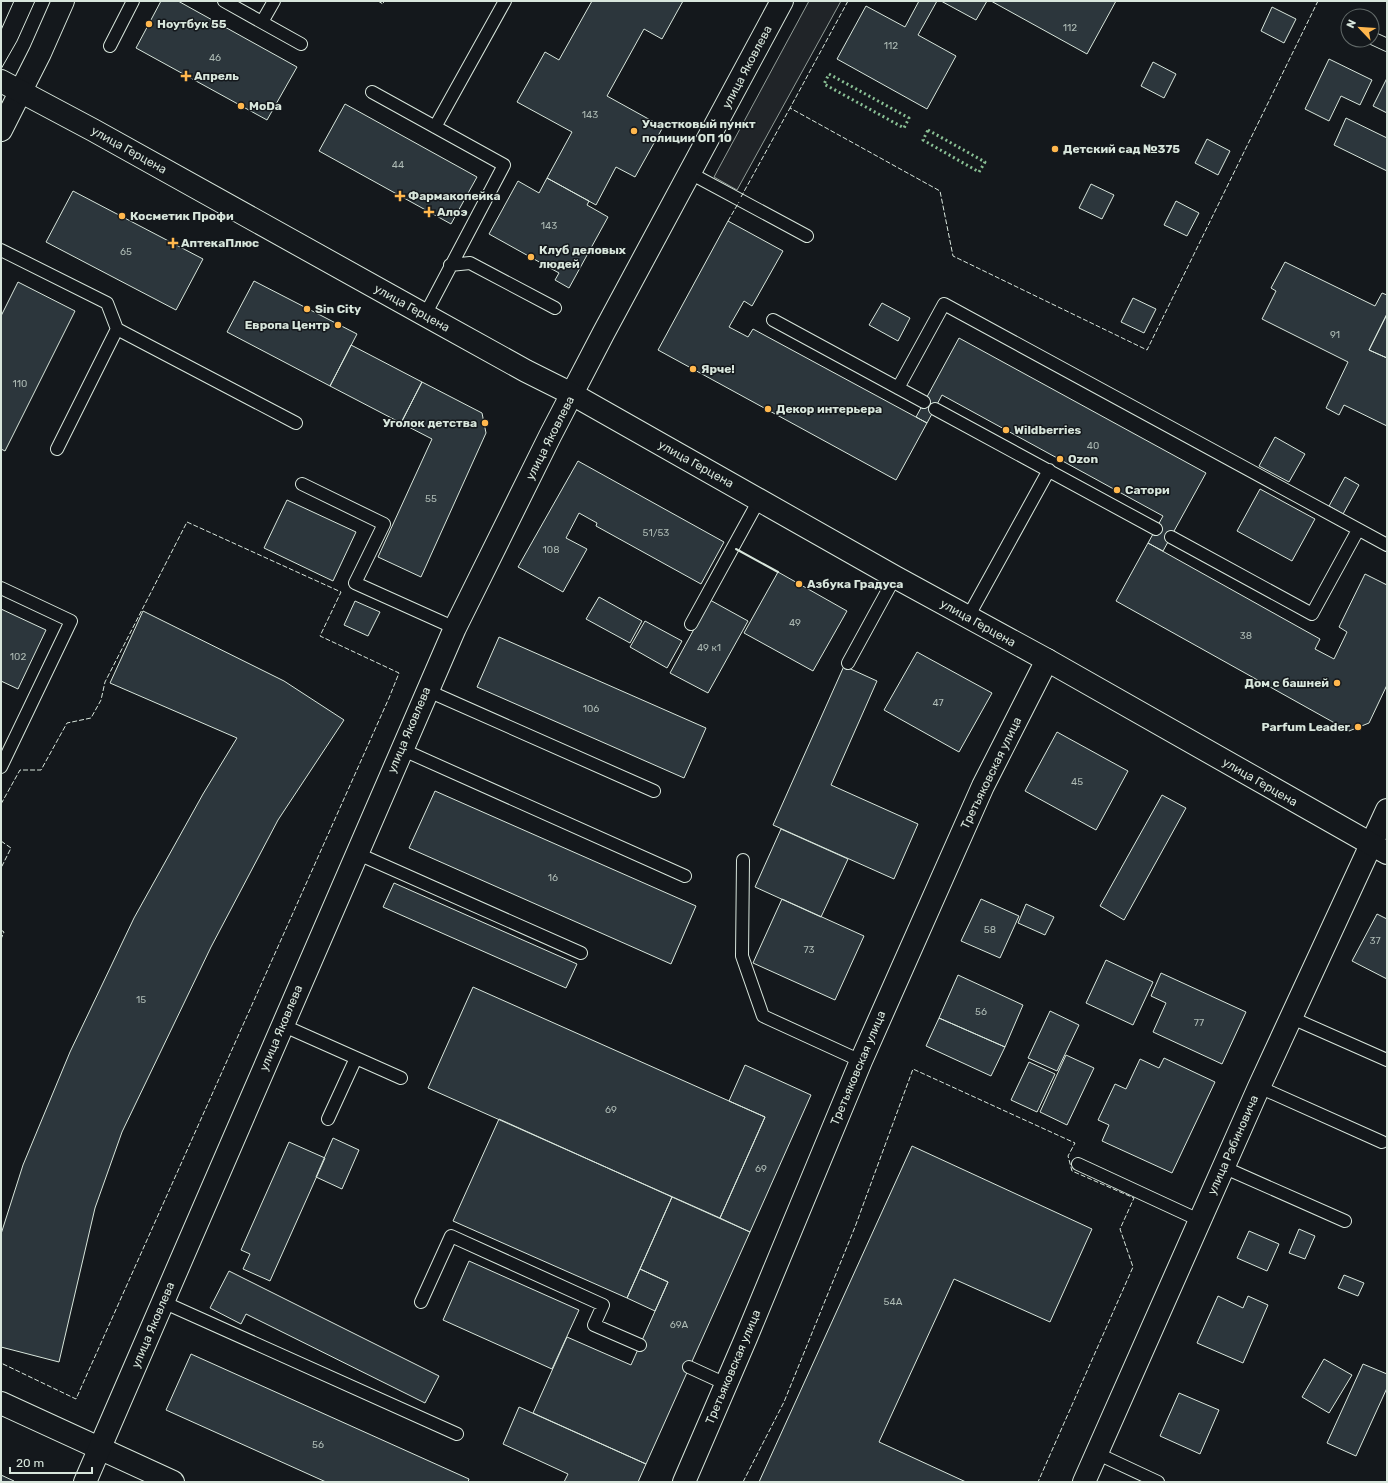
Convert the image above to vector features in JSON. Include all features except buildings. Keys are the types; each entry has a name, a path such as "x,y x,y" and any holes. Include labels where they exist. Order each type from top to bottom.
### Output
{"street":[{"path":"1,130 63,1"},
{"name":"улица Яковлева","path":"84,1482 100,1448 426,690 455,628 572,394 782,1"},
{"name":"улица Герцена","path":"1,81 93,130 526,371 572,394 895,577 1047,660 1379,849"},
{"name":"Третьяковская улица","path":"684,1482 860,1061 983,786 1047,660"},
{"name":"улица Рабиновича","path":"1084,1482 1259,1087 1292,1018 1379,849 1387,810"},
{"path":"1,1403 173,1482"}],"lane":[{"path":"110,46 133,1"},
{"path":"224,1 301,44"},
{"path":"262,22 274,1"},
{"path":"435,127 505,1"},
{"path":"372,92 504,165 425,315"},
{"path":"690,173 807,236"},
{"path":"1,250 107,303 117,329 296,423"},
{"path":"450,265 470,263 555,308"},
{"path":"898,388 944,304 1387,545"},
{"path":"773,320 924,402"},
{"path":"57,449 117,329"},
{"path":"935,409 1156,529"},
{"path":"968,617 1002,558 1049,470"},
{"path":"302,484 384,524 355,583 455,628"},
{"path":"691,624 759,500"},
{"path":"1171,537 1312,614 1358,530"},
{"path":"848,663 895,577"},
{"path":"1,588 70,621 1,767"},
{"path":"426,690 654,791"},
{"path":"401,749 685,876"},
{"path":"356,853 581,953"},
{"path":"743,860 742,956 763,1016 860,1061"},
{"path":"1292,1018 1387,1060"},
{"path":"282,1025 401,1078"},
{"path":"328,1119 356,1058"},
{"path":"1259,1087 1382,1142"},
{"path":"1078,1164 1199,1220"},
{"path":"1224,1167 1345,1221"},
{"path":"421,1302 451,1236 603,1305 594,1325 640,1345"},
{"path":"163,1302 457,1434"},
{"path":"689,1367 726,1384"},
{"path":"1096,1453 1158,1482"}],"shaded area":[{"path":"809,1 841,1 737,190 714,177"}],"tram line":[{"path":"1,30 14,1"},
{"path":"1,69 17,41 35,1"}],"hedge":[{"path":"829,74 909,118 904,128 824,84 829,74"},
{"path":"928,130 985,162 979,172 923,140 928,130"}],"fence":[{"path":"378,1 383,4 384,1"},
{"path":"848,1 790,108 940,191 953,256 1147,350 1318,1"},
{"path":"741,197 790,108"},
{"path":"728,221 739,202"},
{"path":"1,804 20,770 41,770 67,723 91,718 101,700 105,682 187,522 341,592 320,636 399,673 76,1399 1,1363"},
{"path":"1,841 11,848 1,868"},
{"path":"1,930 4,932 1,939"},
{"path":"743,1482 784,1402 855,1227 913,1069 1075,1143 1068,1156 1072,1171 1134,1198 1120,1229 1133,1267 1038,1482"}],"wall":[{"path":"736,549 778,572"}],"place":[{"name":"Ноутбук 55","path":"149,24"},
{"name":"Апрель","path":"186,76"},
{"name":"МоDa","path":"241,106"},
{"name":"Участковый пункт полиции ОП 10","path":"634,131"},
{"name":"Детский сад №375","path":"1055,149"},
{"name":"Фармакопейка","path":"400,196"},
{"name":"Алоэ","path":"429,212"},
{"name":"Косметик Профи","path":"122,216"},
{"name":"АптекаПлюс","path":"173,243"},
{"name":"Клуб деловых людей","path":"531,257"},
{"name":"Sin City","path":"307,309"},
{"name":"Европа Центр","path":"338,325"},
{"name":"Ярче!","path":"693,369"},
{"name":"Декор интерьера","path":"768,409"},
{"name":"Уголок детства","path":"485,423"},
{"name":"Wildberries","path":"1006,430"},
{"name":"Ozon","path":"1060,459"},
{"name":"Сатори","path":"1117,490"},
{"name":"Азбука Градуса","path":"799,584"},
{"name":"Дом с башней","path":"1337,683"},
{"name":"Parfum Leader","path":"1358,727"}]}
